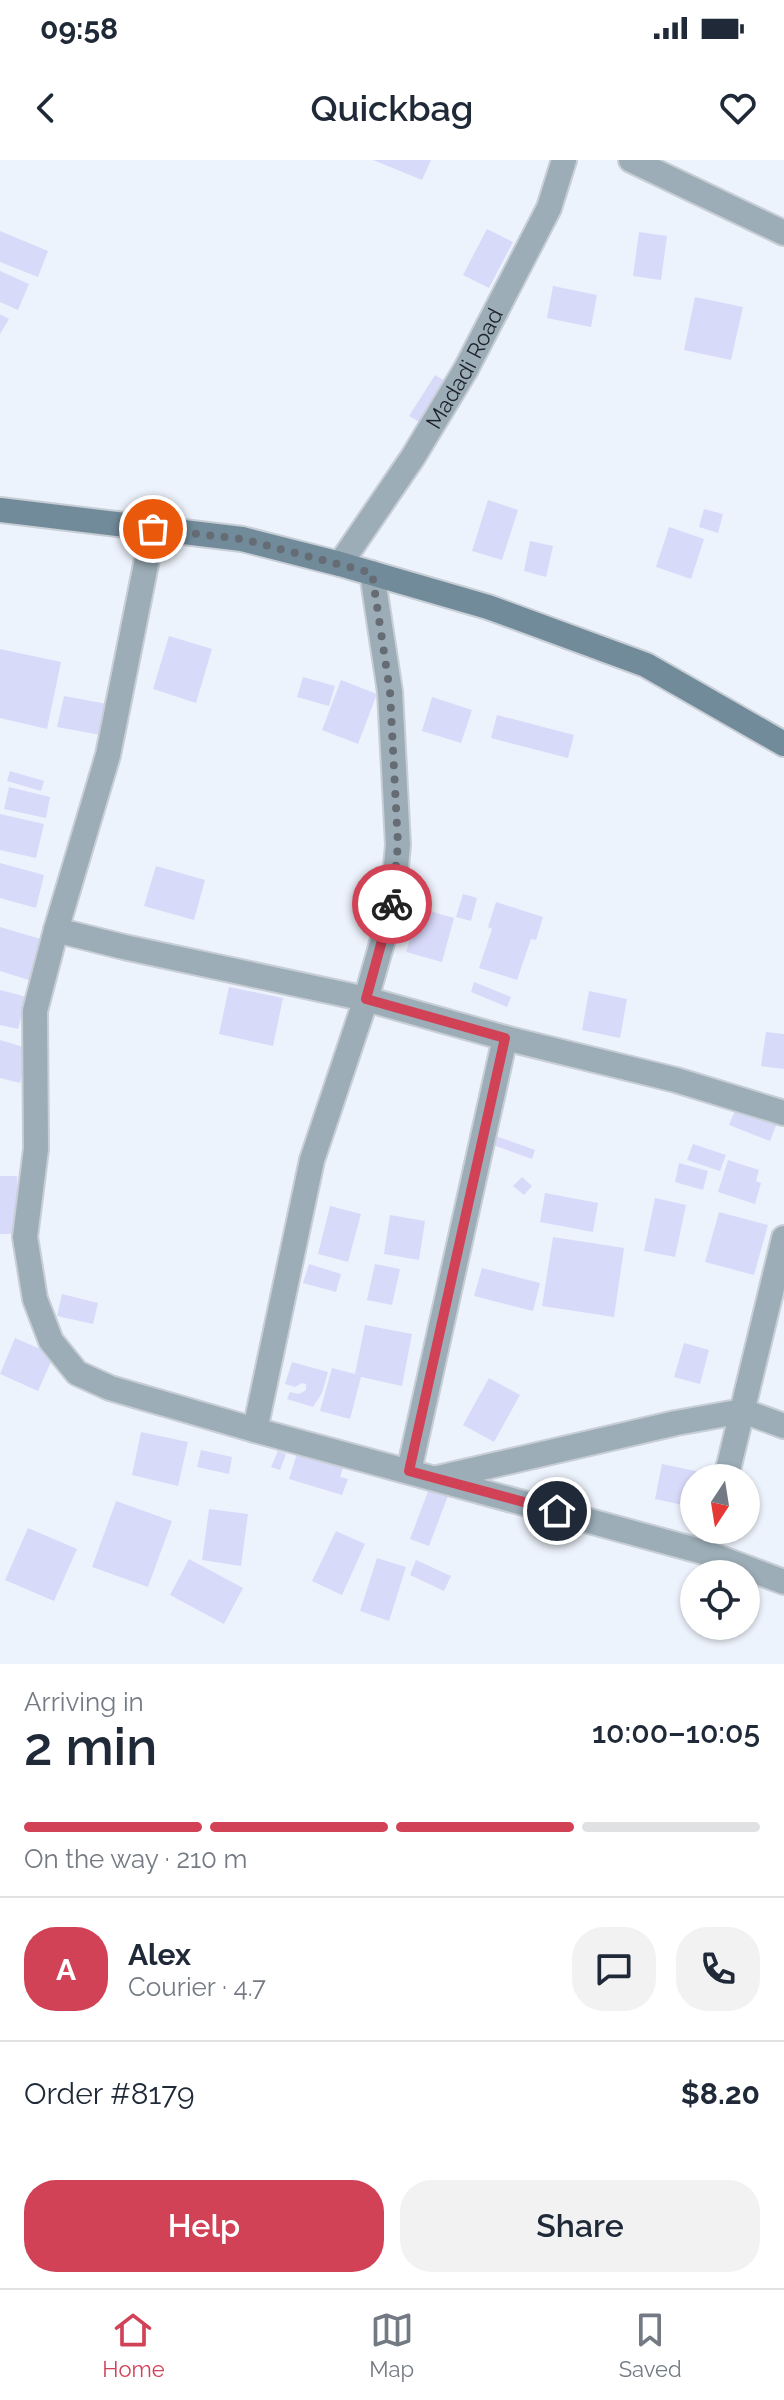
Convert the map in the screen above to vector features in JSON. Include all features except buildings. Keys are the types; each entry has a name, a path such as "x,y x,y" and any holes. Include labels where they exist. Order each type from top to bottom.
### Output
{"main road":[{"path":"0,510 242,539 488,607 646,665 784,744"}],"street":[{"name":"Madadi Road","path":"340,564 413,457 466,369 549,208 564,160"},
{"path":"631,160 784,233"},
{"path":"153,529 108,755 35,1011 36,1149 25,1237 35,1299 51,1341 77,1373 110,1388 436,1478 680,1534"},
{"path":"255,1430 312,1160 366,999 392,908 398,845 390,692 372,573"},
{"path":"56,930 366,999 505,1038 676,1080 784,1113"},
{"path":"409,1471 505,1038"},
{"path":"730,1464 784,1238"},
{"path":"436,1478 676,1423 743,1411 784,1426"},
{"path":"715,1544 784,1582"}],"way so far":[{"path":"153,529 242,539 372,573 390,692 398,845 392,904"}],"route":[{"path":"392,904 366,999 505,1038 409,1471 557,1511"}]}
